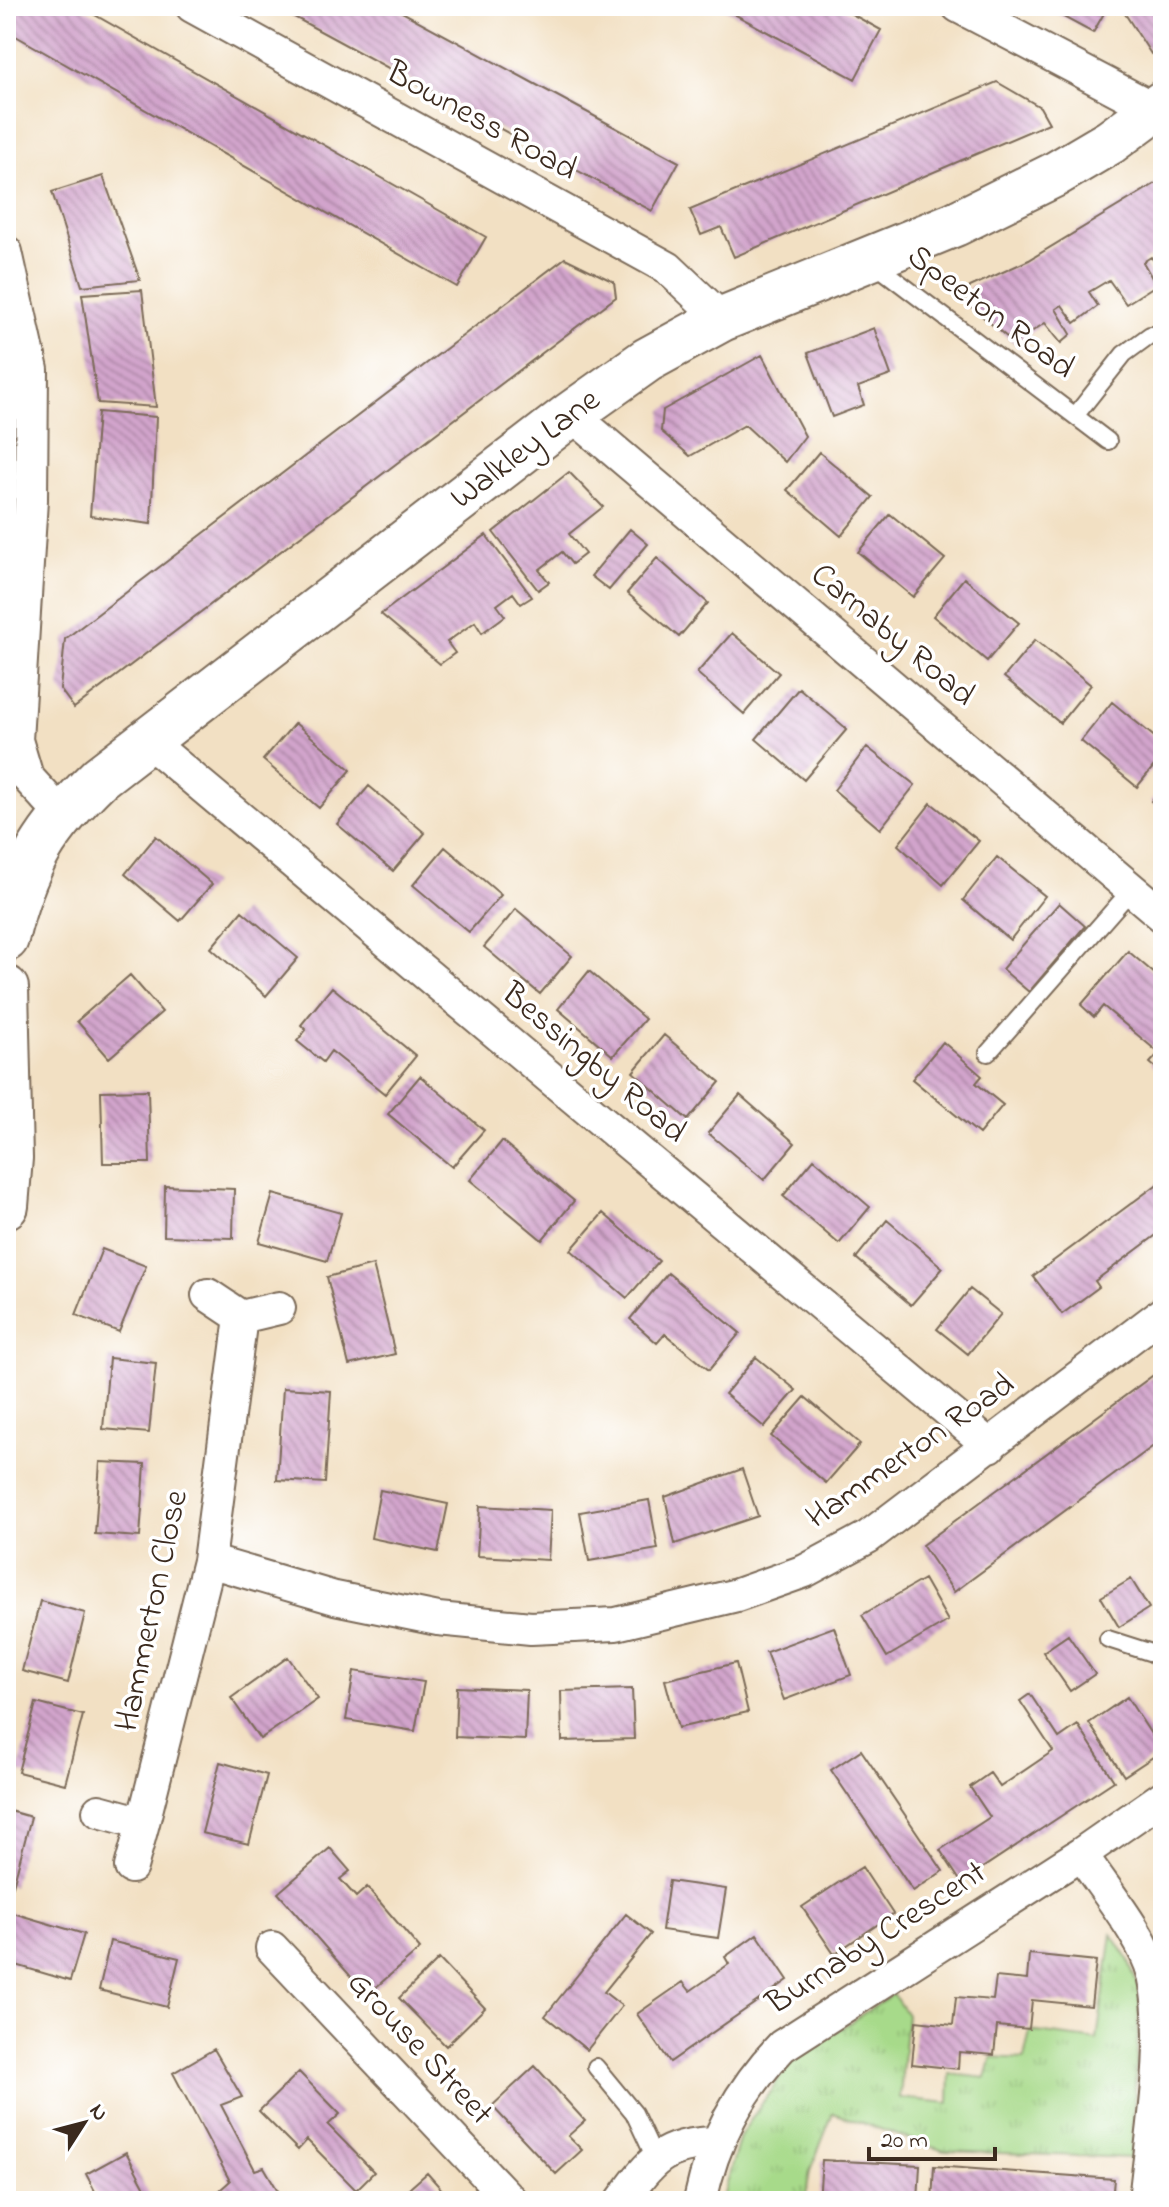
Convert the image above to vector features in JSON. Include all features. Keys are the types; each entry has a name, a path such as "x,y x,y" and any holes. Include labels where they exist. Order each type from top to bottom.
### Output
{"street":[{"name":"Bowness Road","path":"192,6 668,268 722,319"},
{"path":"958,6 1158,106"},
{"name":"Walkley Lane","path":"6,939 22,880 61,814 100,777 571,414 647,360 722,319 955,224 1054,175 1110,142 1158,106"},
{"path":"6,252 32,370 31,500 16,740 27,777 61,814"},
{"name":"Carnaby Road","path":"571,414 1163,916"},
{"name":"Bessingby Road","path":"148,741 990,1446"},
{"path":"6,988 10,1158 6,1206"},
{"path":"208,1295 241,1317 279,1308"},
{"name":"Hammerton Road","path":"209,1561 335,1598 438,1619 531,1628 616,1624 737,1595 805,1571 868,1537 1163,1313"},
{"name":"Hammerton Close","path":"131,1867 209,1561 241,1317"},
{"name":"Burnaby Crescent","path":"700,2201 715,2143 750,2080 782,2046 1081,1854 1163,1797"},
{"path":"99,1811 143,1823"},
{"path":"1081,1854 1154,1974 1160,2057 1145,2201"},
{"name":"Grouse Street","path":"272,1948 511,2201"},
{"path":"622,2201 656,2160 679,2144 715,2143"}],"lane":[{"name":"Speeton Road","path":"868,258 1108,441"},
{"name":"Speeton Road","path":"1075,416 1124,354 1150,335"},
{"path":"988,1053 1132,889"},
{"path":"1108,1639 1152,1653 1163,1661"},
{"path":"596,2067 634,2113 656,2160"}],"green space":[{"path":"1112,1934 1128,1959 1140,1993 1131,2158 944,2151 833,2113 810,2171 805,2201 722,2201 740,2136 790,2062 893,1994 907,2015 900,2098 949,2103 950,2074 986,2078 992,2057 1024,2059 1030,2031 1097,2040"}],"building":[{"path":"6,6 79,6 486,237 457,287 7,31 13,22 6,18"},
{"path":"274,6 391,6 679,162 652,211"},
{"path":"719,6 837,6 881,30 855,79"},
{"path":"1043,6 1108,6 1093,33"},
{"path":"1120,6 1163,6 1163,47 1151,54"},
{"path":"997,82 1040,107 1049,123 734,257 721,227 701,235 690,210"},
{"path":"103,176 140,280 82,286 52,192"},
{"path":"1163,179 1163,266 1160,268 1151,257 1143,262 1156,285 1126,304 1109,280 1089,292 1098,306 1075,323 1062,305 1056,309 1071,334 1061,343 1045,323 1014,343 964,301 970,287 1029,260"},
{"path":"565,258 614,282 616,297 74,708 60,689 65,639"},
{"path":"142,290 156,407 98,403 82,294"},
{"path":"874,328 891,375 858,387 864,405 832,417 808,353"},
{"path":"762,355 805,436 785,462 745,425 690,456 661,431 663,410"},
{"path":"98,412 156,417 151,524 90,516"},
{"path":"819,452 873,497 841,536 787,490"},
{"path":"569,472 603,507 569,534 585,554 572,564 562,552 539,570 549,582 538,590 493,532"},
{"path":"890,514 945,559 913,597 858,552"},
{"path":"630,529 648,544 609,590 591,576"},
{"path":"486,535 532,597 521,604 513,593 497,605 505,616 482,633 475,622 447,642 455,653 440,664 381,614"},
{"path":"657,558 708,603 679,637 627,593"},
{"path":"964,578 1019,623 987,661 933,616"},
{"path":"732,633 779,673 744,714 697,673"},
{"path":"1035,640 1091,685 1060,723 1004,677"},
{"path":"799,688 847,729 804,780 756,739"},
{"path":"1112,702 1163,744 1163,755 1137,787 1081,741"},
{"path":"295,723 351,770 319,808 263,760"},
{"path":"867,747 915,785 880,829 834,790"},
{"path":"369,786 425,833 393,871 337,824"},
{"path":"1163,786 1163,811 1151,801"},
{"path":"931,803 979,841 943,885 898,845"},
{"path":"156,836 212,884 180,921 125,874"},
{"path":"445,847 501,895 469,932 413,885"},
{"path":"997,857 1045,896 1010,940 963,900"},
{"path":"1059,903 1085,926 1029,992 1002,969"},
{"path":"516,909 572,956 540,994 484,947"},
{"path":"242,911 298,958 266,996 211,948"},
{"path":"1128,951 1163,981 1163,1074 1150,1063 1159,1053 1103,1006 1094,1017 1081,1005"},
{"path":"589,971 645,1019 613,1056 558,1009"},
{"path":"130,975 162,1012 109,1058 77,1021"},
{"path":"332,987 416,1056 385,1094 331,1051 323,1062 297,1041 306,1030 301,1025"},
{"path":"664,1035 720,1082 688,1120 633,1072"},
{"path":"943,1042 982,1076 976,1083 1003,1105 979,1134 912,1079"},
{"path":"420,1076 484,1130 452,1167 388,1114"},
{"path":"148,1090 150,1163 103,1163 101,1091"},
{"path":"740,1095 795,1143 764,1180 708,1133"},
{"path":"502,1141 574,1201 542,1240 470,1180"},
{"path":"814,1159 870,1207 839,1244 783,1196"},
{"path":"1163,1180 1163,1230 1095,1281 1099,1287 1062,1314 1033,1276"},
{"path":"165,1186 234,1189 233,1238 164,1236"},
{"path":"273,1194 341,1213 327,1261 259,1242"},
{"path":"603,1213 659,1261 627,1298 571,1250"},
{"path":"887,1220 943,1268 911,1305 856,1258"},
{"path":"102,1249 146,1266 119,1332 76,1315"},
{"path":"373,1265 395,1354 349,1365 327,1277"},
{"path":"668,1273 740,1333 709,1370 665,1334 657,1343 630,1319"},
{"path":"970,1289 1001,1314 968,1354 937,1329"},
{"path":"756,1357 796,1390 764,1427 725,1394"},
{"path":"109,1358 156,1363 149,1433 103,1429"},
{"path":"1163,1368 1163,1439 954,1592 922,1545"},
{"path":"283,1388 331,1391 325,1483 277,1480"},
{"path":"805,1397 860,1444 826,1483 771,1436"},
{"path":"100,1462 145,1464 140,1537 95,1534"},
{"path":"742,1469 758,1516 675,1544 665,1497"},
{"path":"380,1490 448,1504 438,1552 371,1538"},
{"path":"649,1500 658,1549 589,1561 580,1512"},
{"path":"480,1506 551,1510 548,1560 477,1556"},
{"path":"924,1579 948,1621 887,1657 862,1615"},
{"path":"1131,1579 1149,1608 1119,1627 1101,1597"},
{"path":"40,1601 85,1613 68,1683 22,1671"},
{"path":"834,1627 851,1675 784,1700 766,1652"},
{"path":"1068,1635 1095,1674 1070,1691 1043,1652"},
{"path":"288,1657 318,1699 260,1739 231,1698"},
{"path":"736,1663 748,1712 678,1728 665,1680"},
{"path":"354,1671 424,1682 415,1731 346,1720"},
{"path":"457,1687 527,1690 525,1740 455,1737"},
{"path":"632,1689 634,1739 562,1741 561,1691"},
{"path":"1030,1694 1059,1738 1078,1725 1114,1781 961,1882 940,1850 990,1817 970,1787 990,1773 1000,1787 1053,1751 1020,1701"},
{"path":"1127,1697 1162,1751 1124,1776 1089,1723"},
{"path":"36,1703 83,1715 65,1784 18,1772"},
{"path":"861,1750 943,1871 913,1891 831,1770"},
{"path":"220,1762 267,1775 249,1844 202,1833"},
{"path":"6,1810 31,1817 13,1886 6,1884"},
{"path":"330,1848 350,1871 340,1879 356,1897 367,1887 420,1949 367,1995 278,1893"},
{"path":"862,1867 893,1914 834,1954 802,1907"},
{"path":"669,1881 726,1889 718,1938 662,1930"},
{"path":"6,1911 84,1934 70,1981 6,1962"},
{"path":"626,1914 651,1934 604,1992 622,2006 587,2050 545,2016"},
{"path":"757,1934 788,1980 670,2062 637,2014 683,1982 690,1991 729,1964 725,1957"},
{"path":"110,1941 179,1958 167,2007 99,1990"},
{"path":"1029,1954 1096,1961 1091,2006 1032,2000 1029,2029 997,2026 994,2055 959,2052 958,2069 912,2064 916,2021 953,2025 956,1997 993,2000 996,1977 1027,1980"},
{"path":"439,1959 485,2008 446,2046 399,1998"},
{"path":"214,2049 242,2097 221,2105 255,2170 264,2167 284,2201 226,2201 220,2190 230,2181 173,2073"},
{"path":"535,2066 585,2121 568,2136 582,2150 556,2174 492,2106"},
{"path":"299,2072 340,2114 328,2125 374,2172 356,2190 307,2140 298,2150 259,2111"},
{"path":"126,2152 152,2201 100,2201 86,2174"},
{"path":"822,2160 920,2165 918,2201 819,2201"},
{"path":"934,2166 1114,2179 1112,2201 932,2201"},
{"path":"427,2173 452,2201 408,2201 402,2195"}]}
